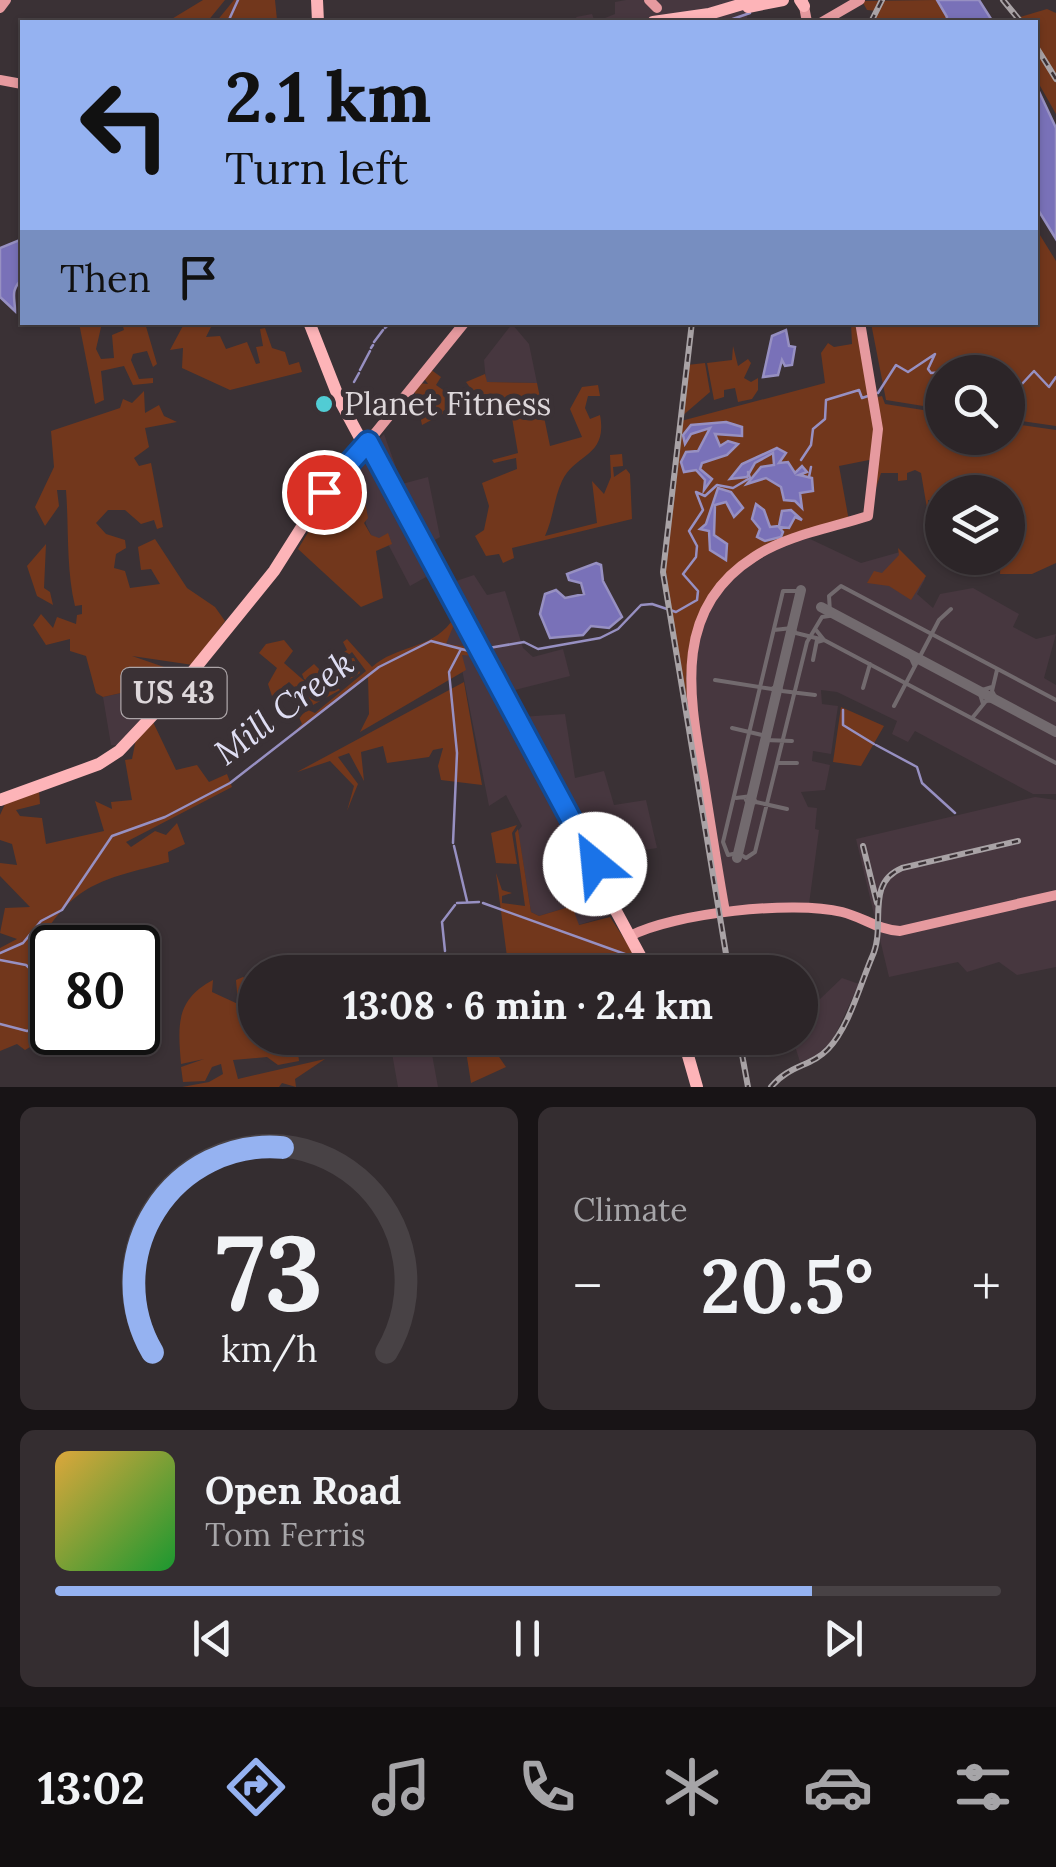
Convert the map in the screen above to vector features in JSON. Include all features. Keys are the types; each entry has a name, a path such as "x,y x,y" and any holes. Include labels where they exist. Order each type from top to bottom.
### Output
{"highway":[{"path":"679,16 782,0"},
{"path":"313,325 332,384 644,955"},
{"path":"313,325 366,445"},
{"path":"332,384 343,396"},
{"name":"US 43","path":"0,800 99,764 120,751 186,680 274,571 324,492 366,445"},
{"path":"550,782 580,844 594,862"},
{"path":"690,1055 699,1087"}],"main road":[{"path":"0,8 6,0"},
{"path":"825,20 860,0"},
{"path":"366,445 463,325"},
{"path":"726,912 688,684 696,630 718,589 752,558 786,542 868,515 878,428 861,325"},
{"path":"634,934 695,915 810,909 845,912 881,929 900,931 1056,895"}],"shaded area":[{"path":"203,0 225,0 209,20 170,20"},
{"path":"234,0 275,0 277,20 218,20"},
{"path":"626,0 750,0 744,3 748,20 600,20 615,14 615,2"},
{"path":"936,0 946,20 875,20 878,11 867,10 862,1"},
{"path":"937,0 979,0 992,20 946,20"},
{"path":"1047,9 1056,13 1056,114 1038,82 1038,20 1011,20"},
{"path":"592,14 594,20 576,17"},
{"path":"1038,89 1056,128 1056,239 1038,210"},
{"path":"1038,232 1056,261 1056,426 1025,421 1025,355 925,355 925,406 886,400 871,325 1038,325"},
{"path":"20,240 15,311 0,297 0,248"},
{"path":"79,325 102,325 96,349 101,359 114,358 112,335 124,330 123,325 146,325 157,364 153,367 147,351 133,354 131,360 139,379 153,378 153,383 133,385 124,366 101,371 104,400 95,404"},
{"path":"183,325 212,325 206,337 220,336 226,349 247,342 256,364 260,363 256,347 263,346 260,329 265,328 272,348 285,352 289,365 299,362 302,372 230,390 182,368 183,348 170,350"},
{"path":"513,325 529,344 537,383 486,382 484,360"},
{"path":"851,325 855,325 877,433 874,459 839,466 849,521 753,556 696,620 686,676 690,736 664,558 681,421 825,383 821,353 828,343 834,347 852,344"},
{"path":"786,330 789,346 795,347 792,365 785,366 782,360 778,375 763,377 772,336"},
{"path":"733,346 738,366 748,359 751,363 744,378 751,382 758,378 758,390 752,399 738,402 735,388 724,390 724,397 714,400 707,363 732,360"},
{"path":"705,363 710,392 681,417 687,365"},
{"path":"430,369 441,377 436,385 449,394 455,388 464,395 463,403 422,425 414,389 419,383 428,384 423,377"},
{"path":"485,374 487,382 537,383 550,446 582,437 570,409 582,387 598,385 600,396 588,396 585,408 590,419 600,415 599,439 562,481 545,536 597,523 592,481 604,494 611,477 610,455 622,454 623,466 613,467 614,477 626,469 630,474 632,519 512,548 514,558 503,563 499,554 486,556 475,536 484,530 489,506 482,483 517,469 516,458 494,463 492,460 518,453 512,418 504,411 482,416 482,393 474,393 466,382"},
{"path":"144,391 145,413 159,405 164,416 177,422 145,428 149,447 134,458 139,466 151,463 163,527 157,529 154,520 141,524 125,510 108,510 96,523 106,534 125,540 126,548 116,554 114,568 125,571 130,588 160,584 151,569 141,570 138,547 155,539 187,588 215,607 225,621 193,665 132,656 167,668 177,677 148,716 139,689 103,697 96,693 86,656 70,651 70,639 46,645 33,625 41,614 53,628 57,617 76,624 77,615 82,614 82,605 75,606 70,577 66,490 57,490 59,506 45,526 35,507 54,467 51,431 120,408 123,399 132,403"},
{"path":"882,396 885,404 925,410 925,455 1025,455 1025,425 1056,430 1056,563 1025,574 1025,475 925,475 925,496 921,473 915,470 907,473 907,480 898,481 898,473 881,473 873,497 877,397"},
{"path":"726,422 742,427 742,436 715,434 720,446 728,441 738,444 727,455 702,463 700,469 712,479 704,490 705,480 696,470 684,472 681,462 686,452 698,451 710,428 691,434 685,444 683,435 691,425"},
{"path":"384,434 402,484 428,477 440,537 426,545 447,584 474,575 487,595 505,591 523,648 533,657 563,649 570,676 507,692 520,717 565,714 575,778 604,771 614,805 646,800 657,848 600,857 588,868 612,914 608,916 578,925 572,906 539,916 531,912 518,831 522,826 506,795 489,806 458,649 445,645 444,637 455,622 437,588 426,577 410,586 388,544 371,535 366,524 362,490 356,491 351,467"},
{"path":"777,448 786,453 779,463 788,462 795,473 802,466 807,472 799,475 812,478 813,491 800,493 802,508 795,501 784,500 781,487 766,478 747,484 761,467 774,465 773,453 755,463 747,477 730,479 742,464"},
{"path":"353,478 356,491 363,490 368,518 364,523 371,535 379,538 388,533 392,544 376,551 383,598 361,607 298,549 336,486 340,494 345,492 343,479"},
{"path":"718,488 731,492 743,508 734,517 726,502 715,505 714,535 727,544 726,560 710,550 709,531 700,529 706,524"},
{"path":"756,504 764,510 770,527 779,526 782,511 791,510 802,520 795,517 789,528 779,527 781,537 765,541 757,537 760,529 752,519"},
{"path":"808,538 861,563 900,552 925,579 917,594 933,608 940,594 973,588 1019,614 1013,627 1036,639 1056,634 1044,678 1056,685 1056,794 1033,794 915,731 908,742 892,734 897,721 837,692 821,690 822,704 838,706 831,754 813,751 812,761 830,765 825,790 801,792 808,807 817,808 815,829 819,830 809,904 729,908 695,709 693,660 707,613 721,592 743,570 774,551"},
{"path":"46,544 44,588 50,592 53,605 37,596 27,566"},
{"path":"898,548 926,576 911,600 889,586 867,583 874,571 882,573 899,555"},
{"path":"596,563 601,565 603,581 622,617 609,628 591,626 583,635 550,638 540,614 545,594 556,590 565,598 584,594 581,583 569,580 567,574"},
{"path":"437,590 455,622 446,644 470,647 474,656 462,655 466,670 360,732 369,714 368,677 287,739 302,724 299,717 308,710 315,713 366,671 352,652 344,659 354,658 360,673 347,681 332,660 347,650 343,642 347,639 372,667 443,631 451,622"},
{"path":"284,640 293,651 284,663 317,692 323,690 322,678 312,683 302,674 314,664 340,690 313,705 289,682 272,696 268,684 277,668 259,653 266,644"},
{"path":"464,682 482,785 441,780 438,766 443,748 433,750 429,757 387,763 383,746 361,752 364,781 349,753 338,757 358,784 347,811 354,786 330,761 297,772"},
{"path":"139,689 148,716 119,745 111,745 103,697"},
{"path":"841,707 884,726 861,766 833,762"},
{"path":"153,722 176,770 197,765 209,782 227,774 232,787 126,842 131,847 155,831 166,835 177,823 185,844 168,852 169,862 99,883 71,901 51,925 30,925 30,1047 25,1050 17,1044 0,1051 0,948 17,939 0,933 5,908 30,907 0,876 0,863 17,865 12,844 0,840 0,815 5,804 39,791 40,804 16,810 20,816 42,818 46,844 104,831 95,801 112,809 111,802 132,800 125,760 132,759 136,739"},
{"path":"1035,797 1056,800 1056,967 1017,975 999,962 967,972 958,962 889,977 856,839"},
{"path":"517,825 512,833 517,864 496,863 491,833"},
{"path":"518,829 531,912 539,916 572,906 579,925 610,917 635,955 507,955 496,873 502,890 512,893 502,896 502,903 525,906 515,833"},
{"path":"842,978 859,984 832,1042 818,1054 818,1000"},
{"path":"213,980 212,992 238,1004 238,1055 298,1055 299,1061 278,1065 267,1057 233,1060 238,1079 325,1059 295,1079 296,1087 282,1083 279,1087 182,1087 209,1082 223,1074 221,1064 212,1067 205,1081 183,1082 181,1067 204,1059 181,1064 179,1038 185,1005"},
{"path":"392,1055 432,1055 438,1087 398,1087"},
{"path":"467,1055 498,1055 506,1067 471,1083"},
{"path":"798,1055 816,1055 814,1057 800,1062"}],"waterway":[{"path":"229,20 238,0"},
{"path":"730,20 750,13"},
{"path":"385,328 388,325"},
{"path":"374,342 383,330"},
{"path":"360,370 370,351"},
{"name":"Mill Creek","path":"878,393 896,365 908,372 925,361"},
{"name":"Mill Creek","path":"1025,381 1034,371 1049,387 1056,377"},
{"path":"354,382 359,373"},
{"name":"Mill Creek","path":"801,460 811,445 813,429 825,419 826,400 859,390 862,398 868,396"},
{"path":"809,477 811,467"},
{"name":"Mill Creek","path":"483,649 524,642 538,649 600,638 618,629 641,605 652,604 676,612 697,600 698,591 683,574 696,557 697,546 689,531 703,510 696,492 705,496 717,485 733,488 750,478 748,472"},
{"name":"Mill Creek","path":"0,953 23,943 41,921 62,910 112,836 165,817 230,783 379,667 431,641 469,651"},
{"path":"453,843 457,753 449,672 461,649"},
{"path":"843,710 843,725 874,744"},
{"path":"876,745 917,767 922,783 955,813"},
{"path":"454,846 467,901"},
{"path":"457,903 479,902"},
{"path":"483,903 628,955"},
{"path":"445,951 442,922 455,905"},
{"path":"0,960 30,969"},
{"path":"0,1024 30,1030"}],"taxiway":[{"path":"830,612 829,596 841,586 1056,700"},
{"path":"801,591 783,591 723,842 728,855 738,853 746,858 755,852 807,642 822,617 836,615"},
{"path":"894,706 939,620 951,609"},
{"path":"774,630 792,628 796,633 824,640 1056,763"},
{"path":"816,630 824,640 817,642"},
{"path":"813,660 817,640"},
{"path":"909,654 914,665"},
{"path":"863,688 870,664"},
{"path":"973,717 986,701 997,700 992,691 997,670"},
{"path":"715,680 772,689 778,685 782,691 815,695"},
{"path":"983,704 979,691 992,687"},
{"path":"732,728 762,735 765,740 792,741"},
{"path":"778,763 797,763"},
{"path":"736,798 752,796 756,802"},
{"path":"746,800 749,805 756,802 787,809"}],"runway":[{"path":"737,858 801,590"},
{"path":"821,607 1056,732"}],"railway":[{"path":"872,20 882,0"},
{"path":"1003,0 1019,20"},
{"path":"1038,50 1056,79"},
{"path":"692,325 663,572 726,955"},
{"path":"771,1087 821,1055 842,1029 876,945 880,895 890,875 902,868 1018,841"},
{"path":"863,846 877,903"},
{"path":"742,1055 748,1087"}],"place":[{"name":"Planet Fitness","path":"324,404"}],"route":[{"path":"324,492 368,442 595,864"}]}
